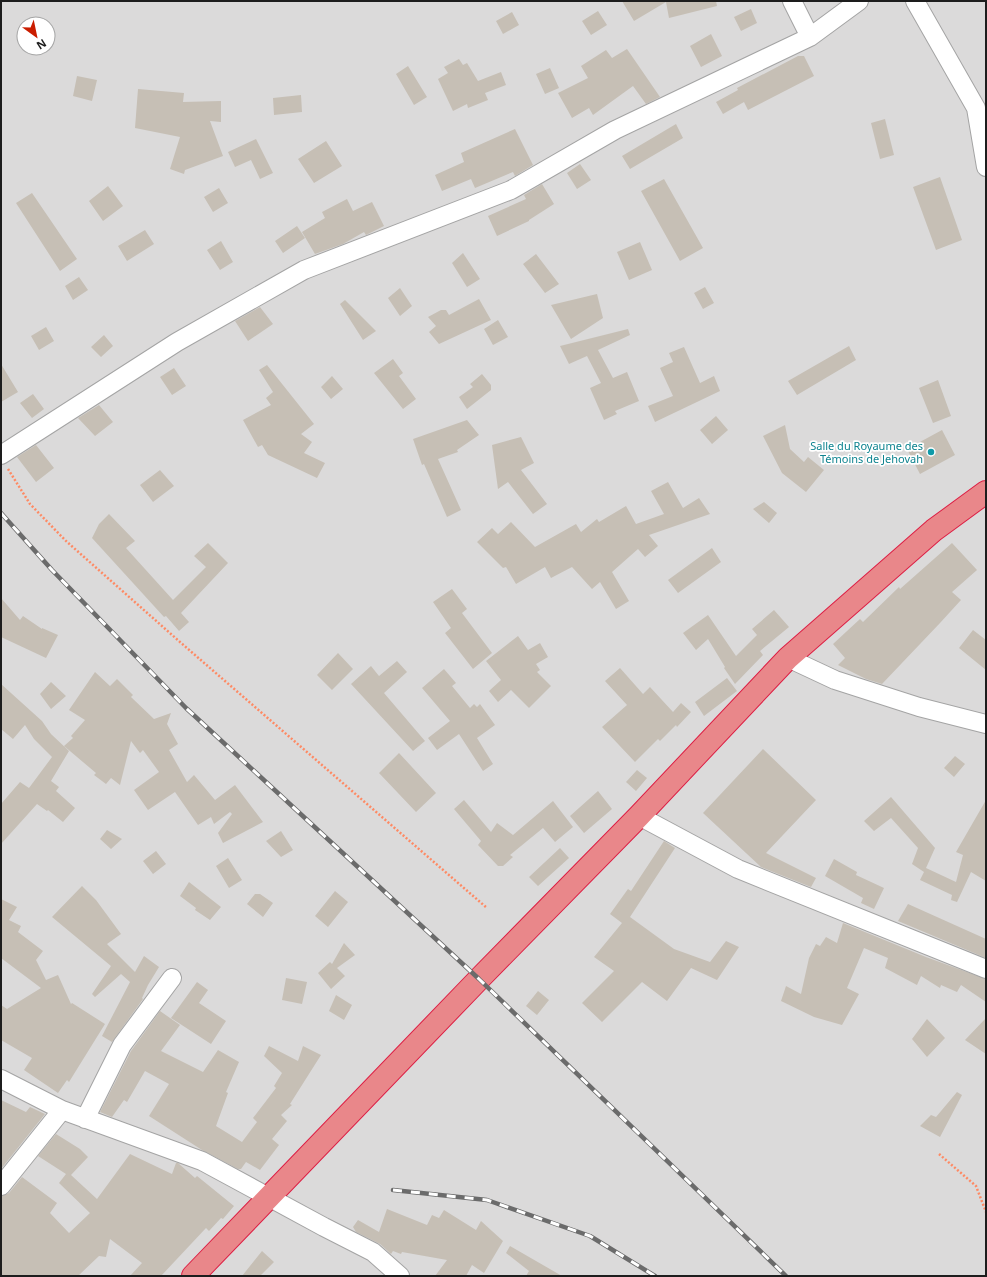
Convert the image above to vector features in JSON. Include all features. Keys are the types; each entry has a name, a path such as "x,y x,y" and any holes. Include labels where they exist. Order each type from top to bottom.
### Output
{"highway":[{"path":"193,1276 639,816 788,658 934,530 986,492"}],"street":[{"path":"792,1 810,37"},
{"path":"3,460 177,342 304,270 511,190 615,130 810,37 858,1"},
{"path":"915,1 976,108 986,167"},
{"path":"788,658 835,680 919,707 986,724"},
{"path":"639,816 738,869 986,969"},
{"path":"85,1119 122,1045 172,978"},
{"path":"1,1079 62,1110 202,1161 373,1252 400,1276"},
{"path":"1,1186 62,1110"}],"path":[{"path":"3,460 30,504 66,542 487,908"},
{"path":"939,1154 976,1186 986,1212"}],"shaded area":[{"path":"1,1 986,1 986,1276 1,1276"}],"building":[{"path":"622,1 716,1 717,6 669,18 666,2 634,21"},
{"path":"751,9 757,23 741,31 734,17"},
{"path":"598,11 607,25 591,35 582,21"},
{"path":"512,12 519,25 503,34 496,21"},
{"path":"711,34 722,56 701,67 690,46"},
{"path":"627,49 660,97 646,104 633,86 593,115 589,108 572,118 558,93 588,78 581,66 606,50 612,58"},
{"path":"798,56 804,56 814,76 748,110 744,102 723,114 716,102 738,90 737,88"},
{"path":"459,59 463,65 467,63 478,81 501,72 506,85 485,93 488,100 468,108 467,104 453,111 438,79 448,73 444,67"},
{"path":"408,66 427,97 414,105 396,74"},
{"path":"550,68 559,88 545,94 536,74"},
{"path":"77,76 97,80 92,101 73,96"},
{"path":"138,89 184,93 183,102 221,101 221,122 210,121 223,156 185,170 184,174 170,169 180,137 135,128"},
{"path":"301,95 302,112 274,115 273,98"},
{"path":"885,119 894,155 880,159 871,123"},
{"path":"676,124 683,138 630,169 622,156"},
{"path":"515,129 533,165 515,176 513,172 475,188 471,179 442,191 435,175 464,162 461,153"},
{"path":"256,139 273,173 260,179 251,160 235,167 228,152"},
{"path":"326,141 342,166 314,183 298,159"},
{"path":"580,164 591,180 577,189 567,173"},
{"path":"940,177 962,240 936,250 913,187"},
{"path":"664,179 703,248 680,261 641,191"},
{"path":"542,184 554,204 529,221 497,236 488,216 526,199 524,195"},
{"path":"108,186 123,206 103,221 89,201"},
{"path":"219,188 228,203 213,212 204,197"},
{"path":"32,193 77,259 60,271 16,203"},
{"path":"347,199 353,211 372,202 384,226 366,235 364,232 343,244 315,254 302,232 325,218 322,212"},
{"path":"297,226 305,238 283,253 275,241"},
{"path":"145,230 154,244 127,261 118,246"},
{"path":"221,241 233,262 220,270 207,250"},
{"path":"640,242 652,270 629,280 617,252"},
{"path":"463,253 480,279 467,287 452,263"},
{"path":"536,254 559,284 545,293 523,264"},
{"path":"79,277 88,290 73,300 65,286"},
{"path":"705,287 714,303 703,309 694,293"},
{"path":"400,288 412,306 400,316 388,298"},
{"path":"597,294 603,318 571,339 551,305"},
{"path":"479,299 491,320 439,344 429,332 436,326 428,317 441,310 446,310 449,315"},
{"path":"345,300 376,331 363,340 340,304"},
{"path":"260,307 273,324 248,341 235,321"},
{"path":"498,320 508,337 493,345 484,329"},
{"path":"46,327 54,341 39,350 31,336"},
{"path":"628,329 630,335 598,350 613,378 627,372 639,401 615,411 617,414 604,420 590,388 601,383 587,356 569,364 560,346"},
{"path":"104,335 113,346 101,357 91,347"},
{"path":"849,346 856,360 797,395 788,381"},
{"path":"684,347 700,383 714,376 720,391 655,422 648,406 673,396 660,368 673,362 669,353"},
{"path":"393,359 403,373 399,376 416,399 403,409 374,373"},
{"path":"1,364 18,392 1,402"},
{"path":"267,365 314,424 301,434 312,442 304,453 325,463 317,478 268,455 262,445 258,447 243,420 271,405 266,398 273,392 259,370"},
{"path":"174,368 186,386 172,395 160,377"},
{"path":"482,374 491,385 491,390 467,409 459,397 473,387 470,384"},
{"path":"332,376 343,389 331,399 321,387"},
{"path":"938,380 951,416 933,423 919,388"},
{"path":"33,394 44,409 32,418 20,403"},
{"path":"99,405 113,422 95,436 78,418"},
{"path":"716,416 728,430 712,444 700,430"},
{"path":"467,420 479,435 457,450 458,452 438,459 461,510 447,517 424,464 422,465 413,439"},
{"path":"785,425 790,449 804,462 808,457 824,470 806,492 782,473 763,436"},
{"name":"Salle du Royaume des Témoins de Jehovah","path":"942,430 955,455 920,474 907,449"},
{"path":"521,437 534,463 521,470 547,504 533,514 508,482 498,489 492,445"},
{"path":"36,445 54,468 36,482 17,457"},
{"path":"160,470 174,486 153,502 140,485"},
{"path":"668,482 683,508 699,498 710,514 649,535 658,546 645,557 638,549 612,572 629,601 616,609 600,582 592,589 572,567 551,578 545,567 516,584 506,567 503,568 477,542 492,528 498,534 511,522 535,547 576,524 581,532 597,519 599,522 626,506 636,524 664,514 651,491"},
{"path":"764,502 777,513 769,523 753,509"},
{"path":"109,514 135,541 126,548 173,600 206,567 194,556 208,543 228,563 181,613 189,622 179,631 166,616 164,617 92,538 99,524"},
{"path":"952,543 977,570 952,592 961,600 940,623 882,684 866,679 838,665 845,658 833,644 860,619 863,622 899,587 900,589"},
{"path":"712,548 721,562 678,593 668,580"},
{"path":"452,589 467,609 462,613 492,653 473,669 445,633 451,628 433,602"},
{"path":"1,598 20,620 23,616 42,629 58,635 46,658 1,637"},
{"path":"774,610 789,627 760,651 763,655 735,684 724,668 725,667 708,639 696,650 683,633 708,615 736,656 757,635 752,629"},
{"path":"973,630 986,640 986,670 959,648"},
{"path":"518,636 528,650 540,643 548,657 536,664 540,670 537,672 551,686 529,708 511,690 498,702 489,691 501,680 486,661"},
{"path":"338,653 353,669 332,690 317,675"},
{"path":"397,661 407,672 384,693 425,741 413,751 351,684 371,666 379,676"},
{"path":"620,668 643,694 650,687 673,712 681,703 691,712 677,727 676,725 660,741 658,739 635,762 602,727 627,705 605,681"},
{"path":"444,669 456,683 452,686 470,708 474,704 477,707 480,704 495,725 477,738 493,764 483,771 459,734 437,750 428,738 450,721 422,688"},
{"path":"95,672 110,686 117,679 133,695 131,697 154,719 171,713 167,724 178,744 169,750 187,782 194,775 215,800 235,785 263,822 223,843 218,833 232,814 230,812 214,824 211,817 198,825 175,792 148,810 134,790 159,772 143,750 140,753 131,741 120,785 111,778 106,784 94,775 96,773 64,746 73,738 71,736 85,720 69,710"},
{"path":"727,678 737,691 704,716 695,702"},
{"path":"51,682 66,696 51,709 40,694"},
{"path":"1,684 42,721 51,734 69,751 51,781 59,787 56,791 75,808 63,822 48,810 47,811 37,804 1,844 1,804 20,782 29,788 52,757 34,739 25,725 13,739 1,729"},
{"path":"763,749 816,800 766,853 816,878 811,887 761,867 703,813"},
{"path":"399,753 436,793 416,812 379,773"},
{"path":"955,756 965,764 954,777 944,768"},
{"path":"637,770 647,778 636,791 626,782"},
{"path":"598,791 612,809 584,833 570,816"},
{"path":"891,797 935,848 926,868 956,882 963,855 956,852 986,800 986,881 971,872 957,902 951,900 952,895 920,880 924,872 912,864 918,848 891,818 874,831 864,821"},
{"path":"464,800 491,832 497,823 513,835 553,801 573,827 555,842 543,828 510,855 513,857 503,866 498,866 478,845 481,841 454,809"},
{"path":"107,830 122,839 111,849 100,839"},
{"path":"281,831 293,850 281,857 266,841"},
{"path":"664,841 675,848 630,917 674,949 710,962 726,941 739,947 717,980 691,968 667,1001 642,982 602,1022 582,1003 614,971 594,957 622,923 610,914 628,889 631,891"},
{"path":"560,848 569,858 538,886 529,877"},
{"path":"156,851 166,864 153,874 143,861"},
{"path":"228,858 242,880 229,888 216,866"},
{"path":"834,859 857,872 856,875 884,888 874,909 861,903 863,898 825,876"},
{"path":"189,882 221,907 210,920 195,910 196,908 180,896"},
{"path":"82,886 96,900 121,934 107,944 135,972 144,956 159,967 148,985 142,998 143,999 112,1042 102,1036 130,982 121,974 95,997 92,994 111,966 52,917"},
{"path":"335,891 348,902 328,927 315,916"},
{"path":"255,894 260,894 273,903 263,917 247,904"},
{"path":"1,899 17,907 9,920 21,926 18,932 43,951 36,960 46,980 58,975 71,1004 72,1003 105,1024 69,1082 67,1080 58,1093 24,1070 32,1058 1,1040 1,1005 7,1009 41,988 1,958"},
{"path":"908,904 986,939 986,958 898,921"},
{"path":"843,923 926,957 986,979 986,1002 961,985 957,992 941,985 940,988 921,976 917,985 885,968 888,958 864,948 847,988 859,994 842,1025 814,1017 781,1001 786,986 801,994 809,958 816,944 820,946 826,937 837,943"},
{"path":"344,943 355,955 337,968 345,976 331,989 318,973 330,962 332,964"},
{"path":"286,978 307,982 302,1004 282,1000"},
{"path":"197,982 208,990 199,1003 226,1021 211,1044 171,1018"},
{"path":"538,991 549,1000 537,1015 526,1006"},
{"path":"336,995 352,1005 344,1020 329,1011"},
{"path":"160,1011 180,1025 161,1051 203,1072 218,1050 239,1062 226,1092 228,1093 216,1126 242,1142 257,1122 253,1118 276,1088 274,1086 282,1073 264,1056 269,1046 298,1061 303,1046 321,1055 290,1104 292,1105 281,1115 287,1121 272,1139 279,1145 260,1170 246,1162 241,1169 238,1169 202,1150 149,1116 169,1084 145,1071 127,1102 124,1100 112,1117 100,1112 131,1051"},
{"path":"986,1018 986,1054 965,1040"},
{"path":"927,1019 945,1038 927,1057 912,1039"},
{"path":"957,1092 962,1095 940,1137 920,1126 931,1115 936,1117"},
{"path":"1,1100 26,1112 30,1107 45,1114 1,1169"},
{"path":"56,1134 80,1149 88,1157 71,1175 97,1199 130,1154 172,1174 176,1163 178,1163 195,1178 197,1176 234,1206 223,1219 221,1218 209,1231 206,1228 161,1276 130,1276 142,1263 110,1239 106,1257 99,1256 78,1276 1,1276 1,1196 9,1193 22,1177 57,1203 50,1213 69,1233 90,1213 59,1183 66,1174 38,1156"},
{"path":"387,1209 427,1225 432,1215 439,1218 444,1210 476,1230 481,1221 503,1241 484,1273 472,1265 466,1276 435,1276 447,1260 402,1252 401,1254 393,1251 391,1254 380,1244 356,1232 353,1227 358,1220 379,1232"},
{"path":"510,1246 562,1276 526,1276 529,1271 506,1253"},
{"path":"262,1251 274,1262 260,1276 242,1276"}],"railway":[{"path":"1,513 52,570 186,708 479,979 786,1276"},
{"path":"393,1190 487,1200 590,1236 655,1276"}],"place":[{"name":"Salle du Royaume des Témoins de Jehovah","path":"931,452"}]}
